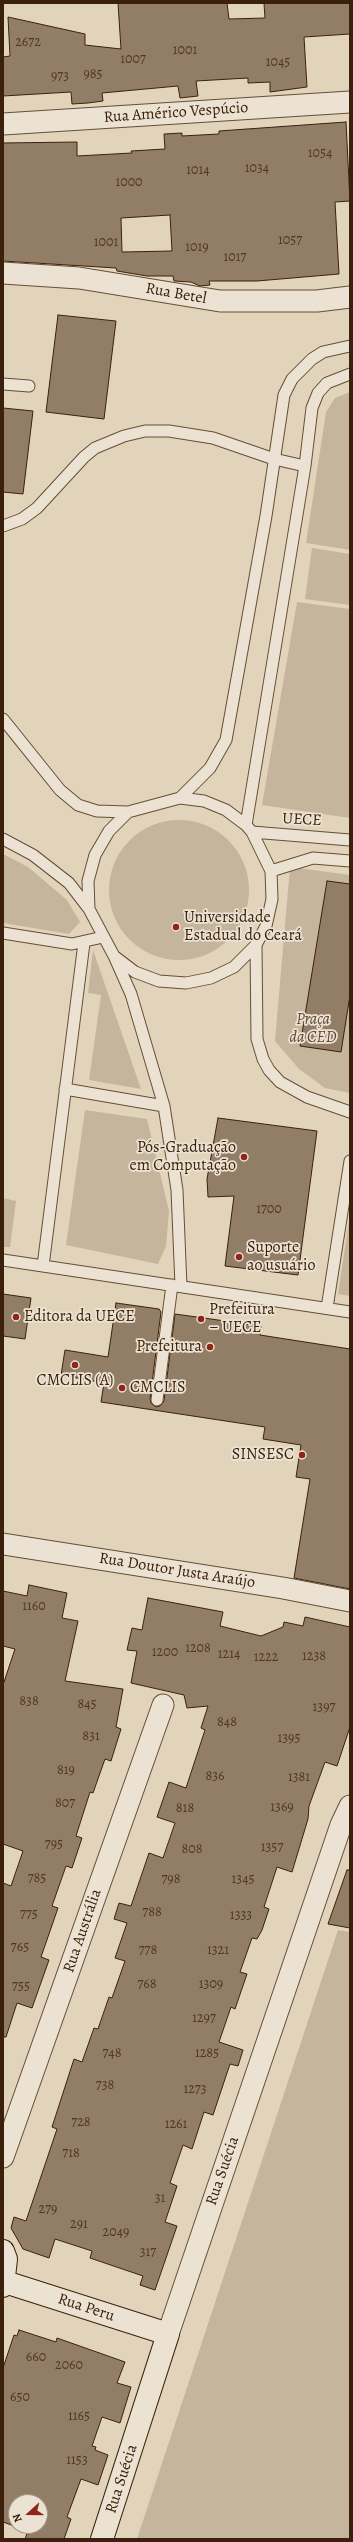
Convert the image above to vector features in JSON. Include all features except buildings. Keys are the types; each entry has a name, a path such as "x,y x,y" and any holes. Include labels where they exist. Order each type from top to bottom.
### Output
{"street":[{"name":"Rua Américo Vespúcio","path":"3,124 350,102"},
{"name":"Rua Betel","path":"3,273 78,278 220,301 301,301 350,297"},
{"name":"Rua Doutor Justa Araújo","path":"3,1544 350,1600"},
{"name":"Rua Austrália","path":"3,2157 162,1705"},
{"name":"Rua Suécia","path":"102,2539 168,2334 345,1826 350,1806"},
{"name":"Rua Peru","path":"3,2251 6,2259 4,2284 168,2334"}],"lane":[{"path":"180,798 210,768 226,740 266,516 284,395 292,379 323,352 350,346"},
{"path":"249,829 305,466 312,408 318,393 332,381 350,374"},
{"path":"3,384 29,386"},
{"path":"3,526 22,519 37,508 84,457 95,448 124,436 145,431 170,430 213,438 274,459 305,466"},
{"path":"3,719 60,790 78,805 97,811 128,812 180,798 204,801 226,810 249,829 271,871 272,899 266,926 256,945 234,967 211,978 186,983 159,981 141,974 114,956"},
{"path":"89,909 88,881 95,855 109,831 128,812"},
{"name":"UECE","path":"249,829 350,840"},
{"path":"3,840 33,855 69,883 89,909 103,938 114,956 131,994 164,1106 178,1190 176,1285 157,1400"},
{"path":"271,871 313,858 350,861"},
{"path":"3,933 59,943 84,943 103,938"},
{"path":"43,1266 84,943"},
{"path":"256,945 257,1038 263,1058 269,1070 280,1082 307,1097 350,1112"},
{"path":"65,1089 164,1106"},
{"path":"327,1308 350,1161"},
{"path":"3,1260 350,1312"}],"green space":[{"path":"350,392 350,550 306,543 326,412 335,398"},
{"path":"312,548 350,554 350,605 305,599"},
{"path":"297,602 350,609 350,818 262,805"},
{"path":"186,820 206,825 229,840 244,863 248,876 248,904 244,917 229,940 206,955 193,959 172,960 152,955 129,940 114,917 110,904 109,883 114,863 129,840 152,825 165,821"},
{"path":"3,854 28,867 67,900 80,922 69,934 3,923"},
{"name":"Praça da CED","path":"290,867 350,875 350,1093 325,1088 299,1069 275,1041"},
{"path":"93,950 141,1089 89,1080 101,995 88,993"},
{"path":"85,1110 147,1119 169,1211 166,1246 158,1264 66,1245"},
{"path":"3,1198 16,1201 10,1247 3,1247"},
{"path":"350,1214 350,1296 338,1294"},
{"path":"338,1930 350,1932 350,2539 137,2539"}],"place":[{"name":"Universidade Estadual do Ceará","path":"176,927"},
{"name":"Pós-Graduação em Computação","path":"244,1157"},
{"name":"Suporte ao usuário","path":"239,1257"},
{"name":"Editora da UECE","path":"16,1317"},
{"name":"Prefeitura – UECE","path":"201,1319"},
{"name":"Prefeitura","path":"210,1347"},
{"name":"CMCLIS (A)","path":"75,1365"},
{"name":"CMCLIS","path":"122,1388"},
{"name":"SINSESC","path":"302,1455"}]}
